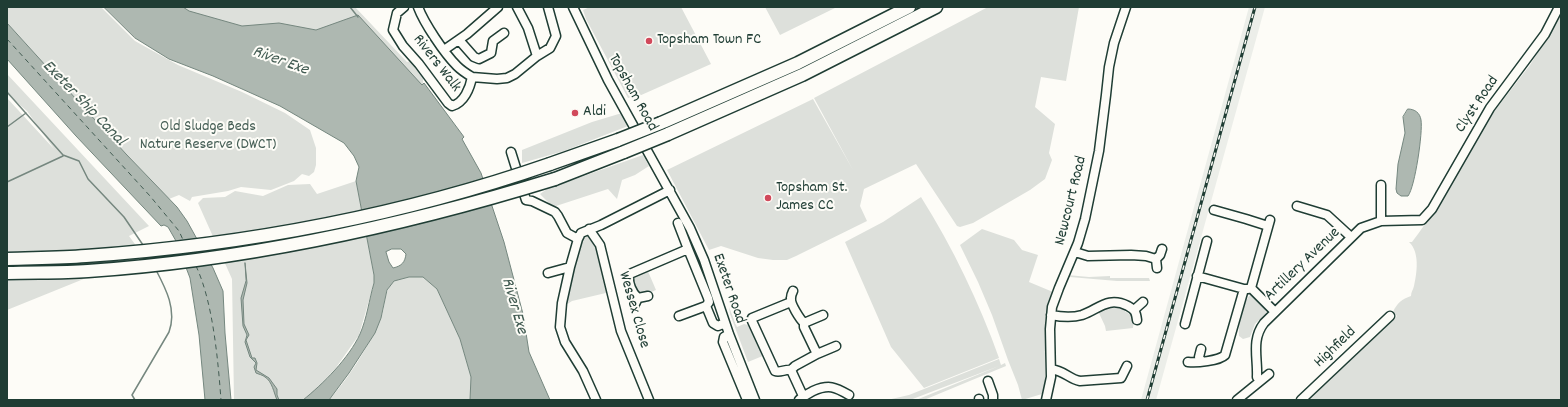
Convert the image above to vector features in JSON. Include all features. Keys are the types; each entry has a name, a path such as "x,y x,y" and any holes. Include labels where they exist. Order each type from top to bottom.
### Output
{"highway":[{"path":"7,259 85,256 243,239 325,225 445,196 515,176 618,140 661,123 798,63 909,7"},
{"path":"7,273 87,271 171,263 247,253 389,225 555,179 668,134 802,75 936,7"}],"street":[{"name":"Rivers Walk","path":"404,7 397,13 393,30 403,46 419,64 448,103 452,106 456,106 470,87 472,77"},
{"path":"418,7 422,16 444,50 457,66 472,77 497,79 507,78 515,74 537,56 550,48 556,36 548,7"},
{"path":"444,50 459,40 498,7"},
{"path":"517,7 528,28 537,56"},
{"name":"Topsham Road","path":"573,7 608,80 670,190"},
{"name":"Newcourt Road","path":"1046,400 1051,369 1051,315 1055,298 1075,252 1085,219 1099,151 1109,67 1114,43 1126,7"},
{"name":"Clyst Road","path":"1422,220 1435,206 1490,108 1545,34 1559,7"},
{"path":"459,40 474,57 479,59 492,53 493,41 504,33"},
{"path":"511,152 526,200 532,201 555,212 567,232 578,239"},
{"path":"1381,185 1381,221"},
{"path":"596,400 583,371 565,342 560,327 562,303 570,266 578,239 581,233 601,225 670,190"},
{"name":"Exeter Road","path":"670,190 704,260 729,334 755,400"},
{"path":"1297,206 1328,215 1351,237"},
{"path":"1188,362 1194,363 1217,360 1225,355 1269,223 1246,219 1214,210"},
{"name":"Artillery Avenue","path":"1260,381 1257,377 1256,337 1260,329 1275,312 1361,228 1381,221 1422,220"},
{"path":"678,223 709,302 706,306 679,316"},
{"name":"Wessex Close","path":"589,229 600,245 621,331 649,400"},
{"path":"1184,324 1207,241"},
{"path":"638,298 634,294 628,279 632,273 688,249"},
{"path":"1157,268 1156,259 1160,255 1162,249"},
{"path":"1075,252 1088,256 1131,255 1146,256 1156,259"},
{"path":"548,273 570,266"},
{"path":"1197,276 1247,289 1275,312"},
{"path":"793,291 790,298 791,302 800,319 804,323 804,327 817,354"},
{"path":"638,298 648,296"},
{"path":"634,306 638,298"},
{"path":"791,302 752,318 775,371 778,372 787,369 791,370 795,366 817,354 836,346"},
{"path":"1051,315 1073,317 1096,311 1103,304 1114,302 1123,304 1134,310 1136,313 1136,320"},
{"path":"1134,310 1143,302"},
{"path":"706,306 714,324 718,326 726,323"},
{"path":"804,323 823,315"},
{"name":"Highfield","path":"1301,400 1390,316"},
{"path":"729,334 724,337 723,342 747,400"},
{"path":"1201,349 1199,357 1201,361"},
{"path":"1051,369 1061,371 1080,381 1121,378 1127,366"},
{"path":"791,370 801,398 827,386 834,387 849,395"},
{"path":"1237,400 1269,374"},
{"path":"988,381 993,400"}],"shaded area":[{"path":"1249,7 1265,7 1156,400 1141,400"}],"green space":[{"name":"Old Sludge Beds Nature Reserve (DWCT)","path":"7,7 101,7 135,41 178,65 242,92 285,113 310,130 316,148 316,165 314,172 309,176 302,174 294,181 271,190 241,187 228,191 192,197 190,201 179,195 169,199 7,23"},
{"path":"176,7 355,7 407,62 410,61 423,77 423,85 355,70"},
{"name":"Topsham Town FC","path":"590,7 681,7 711,64 639,96 628,98 586,19 583,10"},
{"path":"765,7 837,7 780,35"},
{"path":"988,7 1079,7 1066,81 1041,77 1035,107 1055,124 1049,153 1052,160 1045,179 1030,190 973,223 960,227 957,226 916,164 864,189 860,206 867,221 787,260 758,258 721,246 709,250 667,170 813,99 853,170 814,98"},
{"path":"1561,9 1561,400 1304,400 1388,321 1391,322 1397,316 1393,312 1396,306 1402,300 1411,296 1414,287 1417,263 1415,251 1409,242 1412,242 1442,200 1490,117 1530,65 1550,33"},
{"path":"7,74 149,226 129,236 143,255 7,310 7,98 54,149 27,111 7,94"},
{"path":"622,113 628,126 564,151 522,163 522,150 592,122"},
{"path":"643,155 649,166 635,175 622,180 617,199 608,189 553,207 540,194 547,189"},
{"path":"356,181 374,275 374,283 359,335 335,369 314,392 303,400 234,400 232,279 198,203 203,198 225,197 235,191 263,196 288,185 310,184 317,194"},
{"path":"921,197 944,236 974,296 999,358 924,388 891,347 845,242 883,222"},
{"path":"982,229 1014,240 1022,250 1038,255 1029,282 1053,292 1045,321 1045,384 1042,394 1022,400 1018,385 992,315 960,245"},
{"path":"583,236 587,236 598,249 610,292 572,301 566,305 567,289 579,246 583,241"},
{"path":"647,269 656,290 642,296 635,293 631,281 633,274"},
{"path":"1067,275 1089,277 1110,276 1110,278 1149,278 1150,281 1117,281 1070,277"},
{"path":"409,277 423,277 437,289 460,339 471,377 470,400 329,400 351,372 370,341 382,315 389,287 392,283 400,279"},
{"path":"1251,294 1265,308 1266,313 1255,324 1250,337 1243,339 1239,336 1240,320 1243,307"},
{"path":"1110,305 1120,306 1120,308 1131,315 1132,314 1134,318 1133,328 1106,331 1098,311"},
{"path":"729,307 737,327 744,324 752,326 765,355 748,362 730,314"},
{"path":"999,359 1001,365 1005,363 1006,366 924,400 916,400 999,366 910,400 887,400 909,395"}],"water":[{"name":"River Exe","path":"104,7 183,7 189,11 242,26 279,23 316,30 358,15 422,85 424,83 464,137 462,139 481,173 504,242 523,314 529,352 550,400 470,400 471,377 460,339 437,289 423,277 409,277 394,281 387,290 381,318 375,333 349,373 329,400 303,400 335,370 355,343 364,322 374,283 374,275 356,181 359,167 354,156 344,143 280,106 213,76 169,59 135,38","holes":["392,249 401,249 406,254 405,259 401,265 393,268 389,262 386,252"]},
{"name":"Exeter Ship Canal","path":"7,23 126,154 177,207 187,221 213,268 223,291 231,400 205,400 199,335 190,278 176,241 168,227 164,225 161,226 76,136 7,59"},
{"path":"1408,109 1415,111 1420,115 1421,136 1416,171 1411,191 1408,196 1401,196 1397,193 1396,189 1398,164 1405,133 1403,117"},
{"path":"245,263 247,283 243,300 244,324 249,335 246,340 252,358 255,358 257,363 256,370 269,378 277,389 279,400 277,400 271,384 267,379 256,373 254,367 256,363 250,357 245,342 247,335 243,326 241,298 246,281"}],"waterway":[{"path":"350,7 358,17"},
{"path":"7,92 63,155 79,161 88,179 124,217 143,245"},
{"path":"7,127 26,113"},
{"path":"7,182 63,156"},
{"path":"135,400 132,395 169,332 171,324 172,316 167,292 156,270"}],"ferry route":[{"path":"7,39 150,196 179,231 184,242"},
{"path":"196,266 202,280 211,314 221,400"}],"railway":[{"path":"1147,400 1255,7"}],"place":[{"name":"Topsham Town FC","path":"649,41"},
{"name":"Aldi","path":"575,113"},
{"name":"Topsham St. James CC","path":"768,198"}]}
